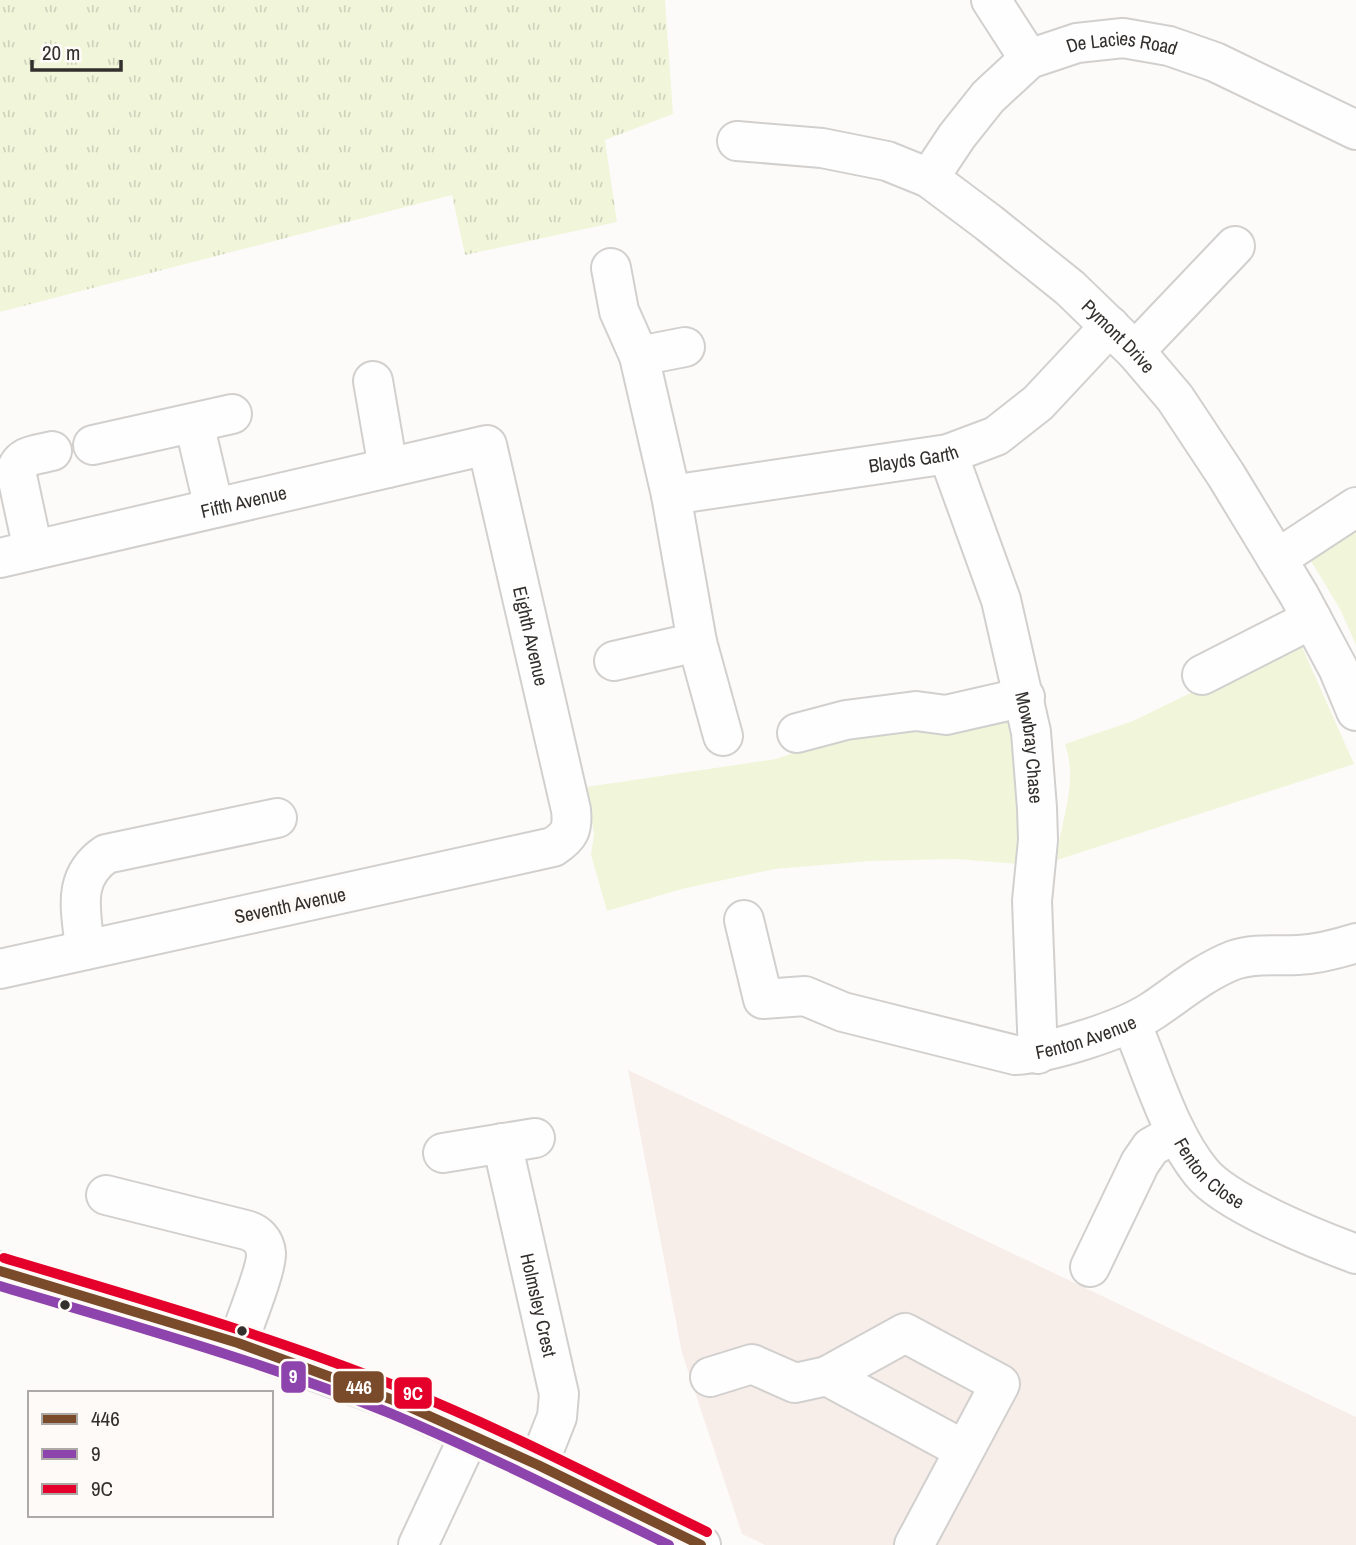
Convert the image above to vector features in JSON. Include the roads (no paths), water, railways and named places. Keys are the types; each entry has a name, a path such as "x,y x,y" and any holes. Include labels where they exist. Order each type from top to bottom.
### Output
{"street":[{"path":"991,0 1029,59"},
{"name":"De Lacies Road","path":"929,178 988,97 1029,59 1077,43 1123,38 1169,46 1215,62 1356,130"},
{"name":"Pymont Drive","path":"737,141 822,148 887,162 929,178 1070,288 1122,338 1175,397 1226,475 1312,619 1338,668 1356,711"},
{"name":"Blayds Garth","path":"671,495 948,454 996,436 1235,246"},
{"path":"611,268 619,311 639,356 671,495 697,642 723,736"},
{"path":"639,356 685,347"},
{"path":"373,381 388,468"},
{"path":"93,445 232,414"},
{"path":"194,423 214,509"},
{"name":"Fifth Avenue","path":"17,554 487,445"},
{"name":"Eighth Avenue","path":"487,445 571,810 572,828"},
{"path":"17,554 18,465 26,457 52,451"},
{"name":"Mowbray Chase","path":"948,454 1001,600 1025,697 1037,780 1038,839 1032,901 1038,1054"},
{"path":"1277,559 1356,507"},
{"path":"1202,676 1312,619"},
{"path":"614,661 697,642"},
{"path":"797,733 846,720 916,711 946,715 1025,697"},
{"path":"85,950 82,884 86,872 95,861 106,854 277,818"},
{"name":"Seventh Avenue","path":"0,969 553,847 566,838 572,828"},
{"name":"Fenton Avenue","path":"744,920 763,999 805,996 843,1012 1015,1055 1038,1054 1132,1023 1208,972 1236,960 1335,950 1356,943"},
{"name":"Fenton Close","path":"1132,1023 1176,1133 1202,1174 1236,1199 1318,1240 1356,1254"},
{"path":"1090,1267 1140,1163 1151,1147 1176,1133"},
{"name":"Holmsley Crest","path":"443,1153 519,1141 559,1394 556,1417 538,1465"},
{"path":"106,1195 246,1230 259,1237 264,1244 265,1259 238,1343"},
{"path":"0,1271 238,1343 396,1401 538,1465 701,1545"},
{"path":"710,1377 752,1364 795,1383 827,1376 905,1334 1000,1384 914,1545"},
{"path":"827,1376 964,1450"},
{"path":"418,1545 470,1434"}]}
